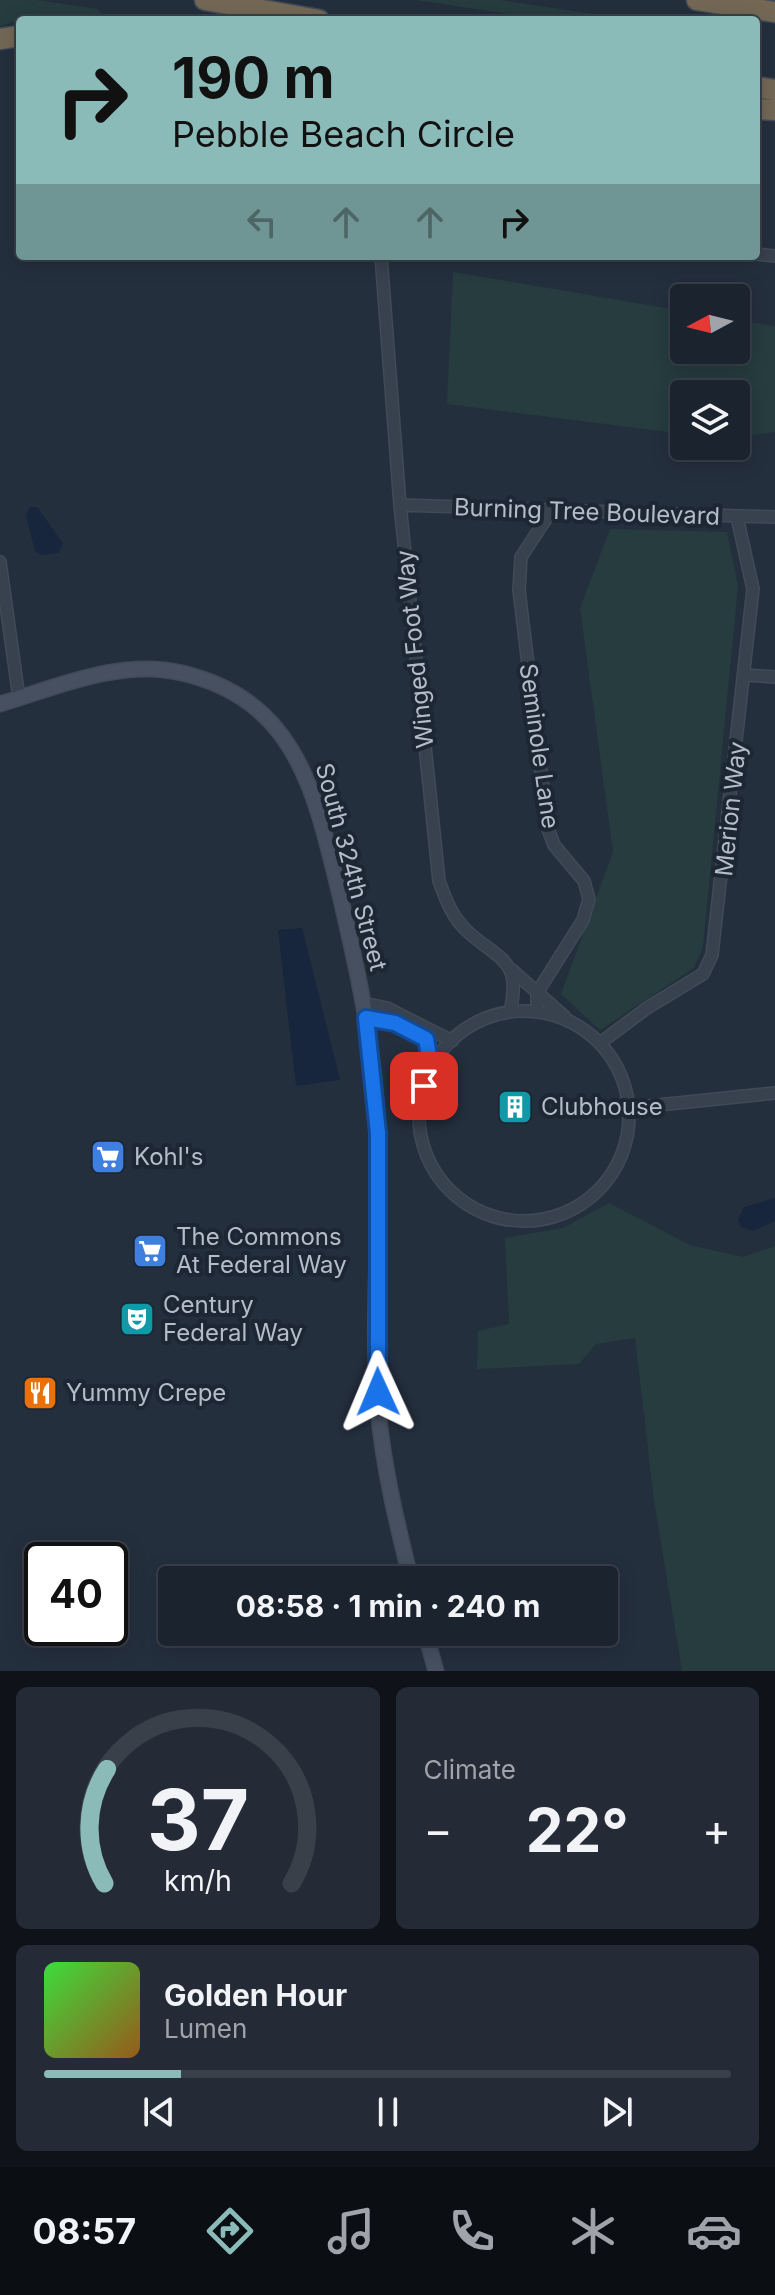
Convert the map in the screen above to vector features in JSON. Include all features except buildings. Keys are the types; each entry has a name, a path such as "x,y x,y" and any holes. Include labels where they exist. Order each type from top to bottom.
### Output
{"highway":[{"path":"205,0 296,16"},
{"path":"697,0 775,12"}],"street":[{"name":"Winged Foot Way","path":"381,260 400,505 439,881 455,918 494,949 512,970 571,1023"},
{"name":"Burning Tree Boulevard","path":"400,505 775,517"},
{"name":"Seminole Lane","path":"537,993 583,920 589,899 584,881 554,845 548,829 519,590 521,557 552,510"},
{"name":"Merion Way","path":"600,1043 709,967 725,866 753,589 737,517"},
{"path":"0,562 19,698"},
{"name":"South 324th Street","path":"0,704 91,676 134,670 181,672 212,683 243,700 284,736 310,781 337,881 364,1011 378,1133 378,1409 388,1480 408,1566"},
{"path":"745,675 775,677"},
{"path":"510,1012 516,988 512,970"},
{"path":"537,993 537,1012"},
{"path":"364,1011 387,1008 452,1041"},
{"path":"364,1011 426,1039 431,1067"},
{"path":"510,1012 537,1012 571,1023 600,1043 621,1077 629,1108 625,1144 618,1163 605,1182 582,1204 561,1215 519,1221 476,1210 446,1186 423,1145 420,1105 431,1067 452,1041 476,1023 510,1012"},
{"path":"629,1108 775,1093"},
{"path":"429,1646 436,1671"}],"green space":[{"path":"0,0 36,0 98,9 101,14 16,16 16,21 0,26"},
{"path":"416,0 500,0 607,16 522,16"},
{"path":"453,272 670,309 670,364 750,364 750,322 775,326 775,432 750,435 750,380 670,380 670,432 447,404"},
{"path":"610,529 727,532 738,586 703,947 694,968 600,1030 561,994 613,852 580,608"},
{"path":"609,1203 690,1245 743,1257 775,1246 775,1671 682,1671 654,1500 635,1338 596,1344 579,1364 477,1369 478,1331 509,1324 505,1238 563,1228"}],"water":[{"path":"30,507 37,507 63,543 59,553 41,555 35,551 26,516"},
{"path":"302,928 340,1080 296,1086 278,930"},
{"path":"775,1198 775,1221 753,1231 741,1227 738,1220 744,1207"}],"place":[{"name":"Clubhouse","path":"515,1107"},
{"name":"Kohl's","path":"108,1157"},
{"name":"The Commons At Federal Way","path":"150,1251"},
{"name":"Century Federal Way","path":"137,1319"},
{"name":"Yummy Crepe","path":"40,1393"}],"route":[{"path":"378,1392 379,1163 377,1107 366,1018 395,1023 426,1039 431,1067 424,1086"}]}
